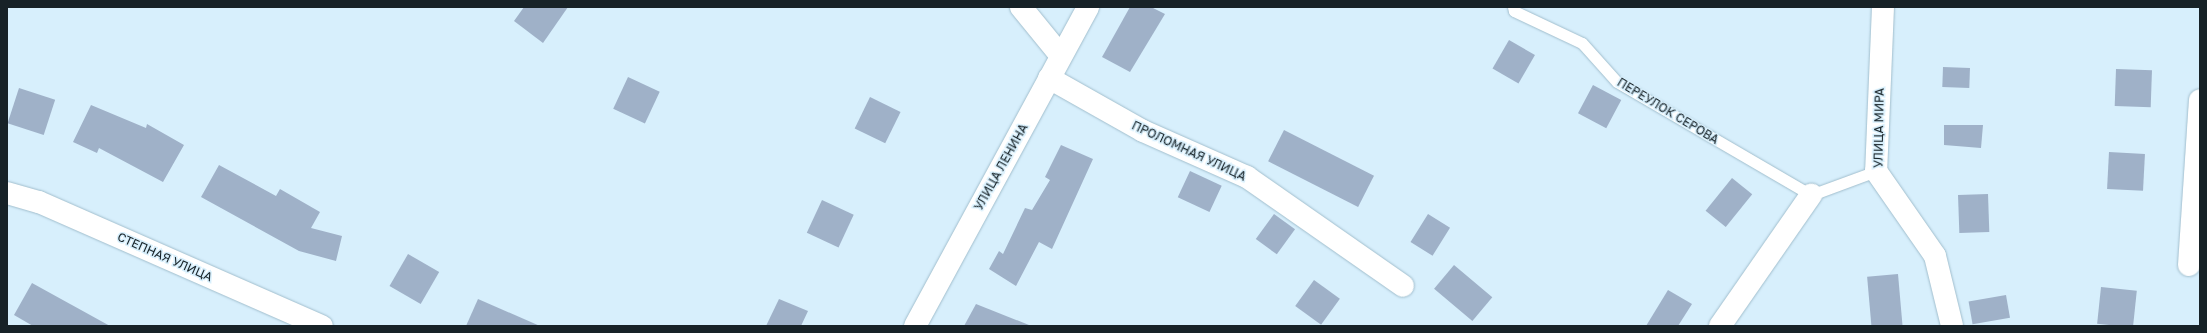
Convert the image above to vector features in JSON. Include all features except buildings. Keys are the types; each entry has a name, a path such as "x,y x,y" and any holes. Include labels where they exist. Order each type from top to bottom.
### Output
{"street":[{"path":"1021,7 1061,56"},
{"name":"УЛИЦА ЛЕНИНА","path":"915,326 1088,7"},
{"name":"УЛИЦА МИРА","path":"1883,7 1876,171 1935,256 1952,326"},
{"name":"ПРОЛОМНАЯ УЛИЦА","path":"1049,78 1143,131 1247,177 1403,286"},
{"path":"2189,265 2200,100"},
{"name":"СТЕПНАЯ УЛИЦА","path":"7,193 39,202 322,326"},
{"path":"1720,326 1811,195"}],"lane":[{"name":"ПЕРЕУЛОК СЕРОВА","path":"1514,7 1514,11 1582,43 1617,82 1811,195"},
{"path":"1811,195 1876,171"}]}
